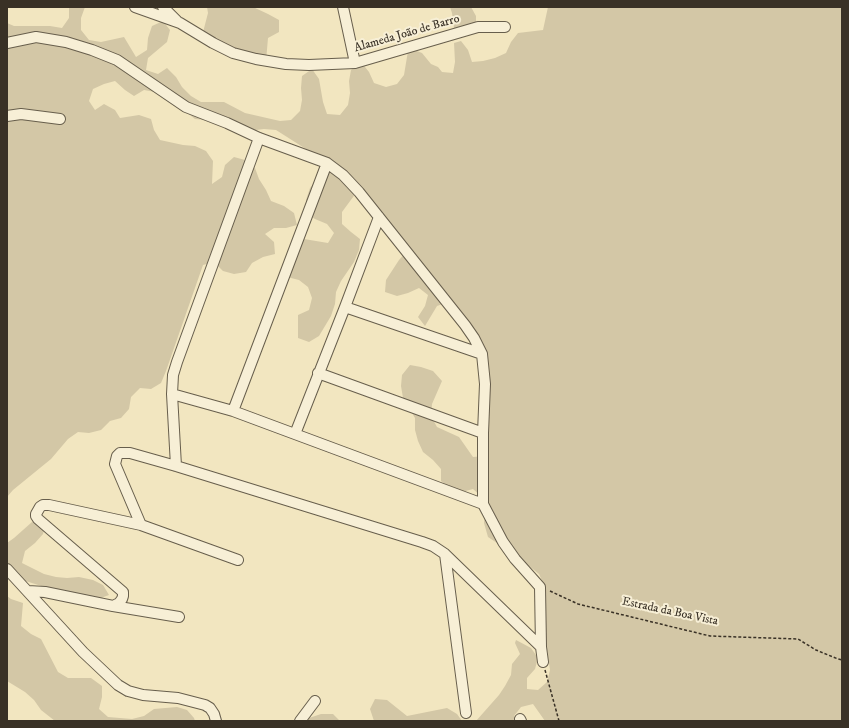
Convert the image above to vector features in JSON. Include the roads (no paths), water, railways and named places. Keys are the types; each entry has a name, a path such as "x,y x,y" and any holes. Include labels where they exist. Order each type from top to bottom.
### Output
{"street":[{"path":"135,7 180,24"},
{"path":"163,7 180,24"},
{"path":"343,7 355,63"},
{"name":"Alameda João de Barro","path":"180,24 212,43 233,53 256,59 309,65 355,63 478,27 505,27"},
{"path":"7,42 36,37 66,42 117,60 186,107 259,138 327,163 343,175 359,192 465,325 482,354 485,384 482,504 503,542 515,559 540,587 541,647 543,662"},
{"path":"7,116 21,114 60,119"},
{"path":"176,466 172,394 173,375 259,138"},
{"path":"233,411 327,163"},
{"path":"294,434 379,217"},
{"path":"345,307 482,354"},
{"path":"318,373 483,433"},
{"path":"172,394 233,411 482,504"},
{"path":"141,525 115,464 117,456 124,453 176,466 433,546 445,554 541,647"},
{"path":"113,606 122,600 123,592 38,519 36,514 40,507 46,504 141,525 238,560"},
{"path":"445,554 466,714"},
{"path":"7,569 83,652 118,685 128,692 178,698 205,705 210,708 216,721"},
{"path":"28,591 45,592 113,606 179,617"},
{"path":"300,721 315,701"}]}
